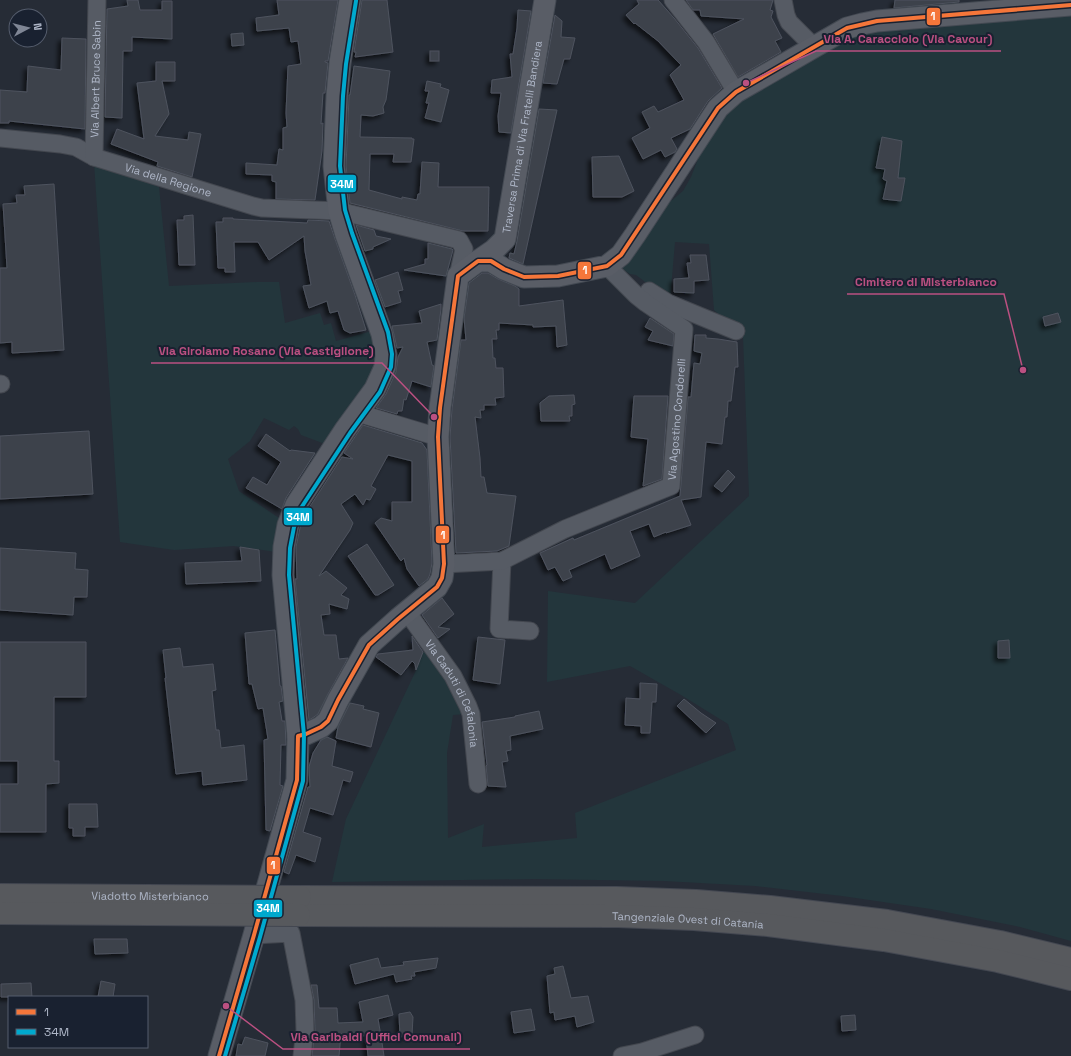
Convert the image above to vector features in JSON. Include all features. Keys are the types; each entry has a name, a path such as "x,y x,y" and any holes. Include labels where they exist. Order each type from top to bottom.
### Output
{"highway":[{"name":"Viadotto Misterbianco","path":"0,895 297,915"},
{"name":"Tangenziale Ovest di Catania","path":"297,915 617,898 696,901 887,920 1000,942 1071,959"},
{"name":"Viadotto Misterbianco","path":"0,913 297,915"},
{"name":"Tangenziale Ovest di Catania","path":"297,915 618,916 768,925 884,940 998,961 1071,979"}],"main road":[{"path":"219,1056 297,780 298,736 283,575 284,547 288,525 296,505 345,430 375,389 385,367 386,355 382,334 346,235 339,211 334,166 340,62 350,0"},
{"name":"Traversa Prima di Via Fratelli Bandiera","path":"438,437 440,408 458,276 471,255 494,250 505,239 545,0"},
{"path":"471,255 491,261 504,269 524,277 558,276 607,266 621,255 718,108 736,92 848,28 877,21 1071,5"},
{"path":"298,736 321,727 328,720 368,645 437,587 442,578 444,564 438,437"}],"street":[{"name":"Via Albert Bruce Sabin","path":"94,157 97,0"},
{"path":"673,0 706,42 736,92"},
{"path":"784,0 786,15 789,22 814,47"},
{"name":"Via della Regione","path":"0,138 76,147 94,157 253,206 262,208 339,211 459,240 471,255"},
{"name":"Via Agostino Condorelli","path":"444,564 502,561 565,529 671,486 684,329 646,303 607,266"},
{"path":"625,284 640,285 668,303 736,331"},
{"path":"358,412 438,437"},
{"path":"502,561 499,629 530,631"},
{"name":"Via Caduti di Cefalonia","path":"406,612 453,676 468,706 471,714 478,784"},
{"path":"268,883 297,915 306,1030 302,1056"},
{"path":"254,935 297,915"},
{"path":"622,1056 642,1052 695,1036"}],"shaded area":[{"path":"1071,12 1071,941 1020,927 931,909 842,896 755,886 664,881 534,879 332,882 346,819 426,646 466,714 453,715 447,753 448,838 484,824 482,847 577,838 575,813 736,750 728,724 630,666 547,682 548,591 635,603 749,496 743,337 714,310 709,244 675,242 670,301 636,275 630,274 618,266 660,210 683,191 691,177 700,154 726,110 753,92 852,35 895,27 899,32 905,30 909,25"},
{"path":"94,163 159,187 169,286 279,282 285,323 320,313 324,325 331,323 336,341 372,331 377,364 373,376 325,444 301,435 298,429 294,426 289,430 264,418 250,441 228,459 239,491 282,520 276,552 234,546 174,550 120,542"}],"building":[{"path":"127,0 138,0 140,10 162,10 162,1 172,1 172,39 132,37 132,51 123,51 122,118 105,117 107,9 128,6"},
{"path":"277,0 338,0 328,61 325,61 328,63 325,93 323,93 321,124 323,123 322,151 315,200 276,199 276,182 272,181 272,175 246,174 246,163 277,165 279,149 283,150 283,128 287,127 286,113 288,66 301,64 298,41 291,42 289,28 257,31 256,18 279,15"},
{"path":"362,0 387,0 393,52 355,57 356,52 354,52"},
{"path":"637,0 658,0 698,48 722,88 708,101 690,129 671,138 677,149 675,152 665,157 661,150 643,159 632,138 650,128 642,112 654,106 658,112 684,100 670,75 681,65 658,41 635,23 634,24 626,15 639,4"},
{"path":"686,0 773,0 770,10 773,11 771,17 782,38 775,41 781,52 738,77 713,34 744,19 701,16 700,10 693,10"},
{"path":"895,0 959,0 959,2 894,8"},
{"path":"518,10 531,11 511,133 499,132 498,116 501,93 491,93 492,80 512,77 510,54 513,54"},
{"path":"555,15 562,21 561,37 575,38 570,59 564,59 557,84 543,83"},
{"path":"243,33 244,45 232,46 231,34"},
{"path":"62,38 86,39 85,129 9,121 9,123 0,123 0,90 27,92 28,66 61,70"},
{"path":"430,51 439,51 439,61 430,61"},
{"path":"156,62 175,62 175,81 162,81 169,114 155,136 188,140 189,132 201,134 192,177 157,166 158,162 111,144 117,129 144,139 137,83 156,81"},
{"path":"354,66 390,71 386,100 383,107 384,113 373,116 361,115 360,137 414,139 411,162 393,162 394,154 370,154 369,190 402,199 402,197 417,200 418,194 420,194 422,162 439,163 438,187 489,187 488,231 463,231 350,203 346,166 349,95"},
{"path":"427,81 441,84 440,87 449,90 441,122 425,118 429,103 426,103 429,91 425,91"},
{"path":"539,109 557,110 523,264 509,258 510,253 514,254 517,241"},
{"path":"882,137 902,141 898,178 905,178 901,201 883,199 887,181 883,179 885,169 876,168"},
{"path":"619,156 634,191 622,197 593,197 592,157"},
{"path":"54,184 64,350 12,353 12,342 0,343 0,268 7,268 3,204 17,203 16,195 25,195 24,186"},
{"path":"193,215 195,265 179,265 177,220 184,220 184,216"},
{"path":"223,218 307,223 308,220 329,221 366,330 350,333 344,330 338,311 330,313 327,301 309,308 303,286 311,285 304,236 269,260 258,242 234,242 235,272 225,272 225,268 218,268 216,222 223,222"},
{"path":"356,225 374,230 376,236 391,239 373,247 373,249 365,251"},
{"path":"428,243 453,250 446,276 404,270 425,264 425,259 428,259"},
{"path":"690,255 706,255 709,280 694,281 694,293 674,292 674,279 689,278 687,263 691,263"},
{"path":"398,272 403,290 398,291 401,302 385,307 375,280"},
{"path":"482,273 488,273 519,289 519,306 563,300 567,345 557,347 556,326 533,327 533,325 499,323 499,330 496,330 497,339 492,339 493,358 495,358 496,368 503,368 504,397 495,398 496,405 484,405 484,410 480,410 481,418 475,417 481,477 484,477 487,493 516,496 509,546 497,551 456,553 450,437 452,409 461,340 466,340 464,318 469,283"},
{"path":"441,304 437,340 427,342 432,365 434,366 431,387 412,381 406,400 404,399 402,411 398,411 397,414 376,408 386,394 396,372 398,357 403,347 397,348 392,326 422,323 419,311"},
{"path":"1058,313 1061,322 1045,326 1043,317"},
{"path":"650,318 674,334 673,346 648,340 653,331 645,327"},
{"path":"695,335 706,335 706,338 737,342 738,367 735,367 731,401 728,401 727,417 725,417 722,444 706,442 701,497 681,500 691,525 654,537 649,524 630,531 640,556 611,569 605,554 569,570 572,577 563,581 555,567 548,570 540,553 573,538 574,540 680,496 688,397 691,397 694,363 700,364 702,353 694,351"},
{"path":"574,395 575,404 572,405 572,416 569,416 570,421 541,421 540,403 549,396"},
{"path":"634,396 668,396 662,479 643,486 648,439 631,437"},
{"path":"363,425 422,443 427,450 432,563 430,574 428,579 419,586 407,569 404,558 401,561 375,523 381,518 392,521 392,502 412,502 412,461 388,455 371,486 376,489 370,500 366,499 363,505 355,494 341,504 353,523 350,530 319,576 326,571 347,588 341,595 349,599 347,609 329,604 330,614 321,615 324,635 336,635 339,659 348,658 318,714 309,720 295,579 297,579 296,547 300,528 307,511 342,457 353,459 344,453"},
{"path":"89,431 93,494 0,499 0,436"},
{"path":"266,434 290,451 315,453 286,498 282,509 246,488 253,477 267,485 281,462 258,446"},
{"path":"728,470 735,477 722,492 714,486"},
{"path":"367,544 394,585 378,595 375,595 348,556"},
{"path":"240,547 259,550 261,581 186,584 185,563 242,561"},
{"path":"0,548 76,553 75,569 88,570 87,597 74,597 73,615 0,610"},
{"path":"442,598 454,614 438,627 450,629 438,638 422,615"},
{"path":"275,630 280,686 283,701 279,702 282,721 285,721 286,745 281,745 280,785 283,786 270,831 266,830 264,740 268,739 263,708 258,709 252,684 249,684 245,633"},
{"path":"412,636 423,652 416,670 415,664 412,661 401,675 376,657 378,654 413,650"},
{"path":"478,637 505,640 500,684 473,680"},
{"path":"1009,640 1010,658 998,658 998,641"},
{"path":"0,642 86,642 86,697 54,697 54,761 59,761 59,783 46,784 46,832 0,832 0,784 18,784 18,761 0,761"},
{"path":"180,648 183,667 213,664 216,690 212,691 216,730 219,730 221,748 244,745 247,780 203,785 202,771 176,774 163,650"},
{"path":"640,683 657,684 656,702 652,702 650,733 641,733 641,726 625,725 626,698 640,699"},
{"path":"684,699 716,723 706,733 677,706"},
{"path":"350,703 364,706 363,709 379,713 371,747 336,738 338,727"},
{"path":"539,711 543,729 510,736 511,750 506,751 508,761 502,762 506,787 488,786 482,722 515,717"},
{"path":"327,737 336,741 332,766 353,772 350,782 343,780 333,815 310,808 303,832 321,838 315,862 296,855 289,874 284,872 308,787 310,787 309,767 313,753 321,740"},
{"path":"69,804 97,804 98,827 85,827 85,836 73,836 73,828 69,828"},
{"path":"94,939 127,939 128,953 95,954"},
{"path":"378,958 381,968 404,965 403,962 438,958 436,968 414,972 415,976 411,976 412,979 396,982 394,974 355,984 350,965"},
{"path":"563,966 571,998 588,996 594,1022 577,1027 575,1016 555,1020 554,1012 550,1013 547,976 555,974 554,968"},
{"path":"101,981 115,984 113,996 98,996"},
{"path":"31,983 32,996 1,997 1,984"},
{"path":"311,985 317,985 319,1008 337,1008 338,1023 363,1022 359,1002 388,995 393,1015 378,1019 384,1056 368,1056 366,1036 341,1034 339,1056 312,1056 315,1030 314,1000"},
{"path":"531,1009 535,1030 514,1033 511,1012"},
{"path":"410,1012 413,1017 412,1035 400,1037 399,1014"},
{"path":"855,1015 856,1030 842,1031 841,1016"},
{"path":"245,1037 268,1043 265,1056 236,1056 238,1044 242,1045"}],"transit line":[{"name":"34M","path":"225,1056 303,781 304,735 289,575 290,548 294,527 301,508 350,433 380,392 391,367 392,354 388,332 345,210 340,166 346,64 356,1"},
{"name":"1","path":"219,1056 297,780 298,736 321,727 328,721 369,645 437,587 442,578 444,564 438,437 440,408 458,276 478,261 491,261 504,269 524,277 558,276 607,266 621,255 718,108 736,92 847,28 877,21 1071,5"}],"place":[{"name":"Via A. Caracciolo (Via Cavour)","path":"746,83"},
{"name":"Cimitero di Misterbianco","path":"1023,370"},
{"name":"Via Girolamo Rosano (Via Castiglione)","path":"434,417"},
{"name":"Via Garibaldi (Uffici Comunali)","path":"226,1006"}]}
